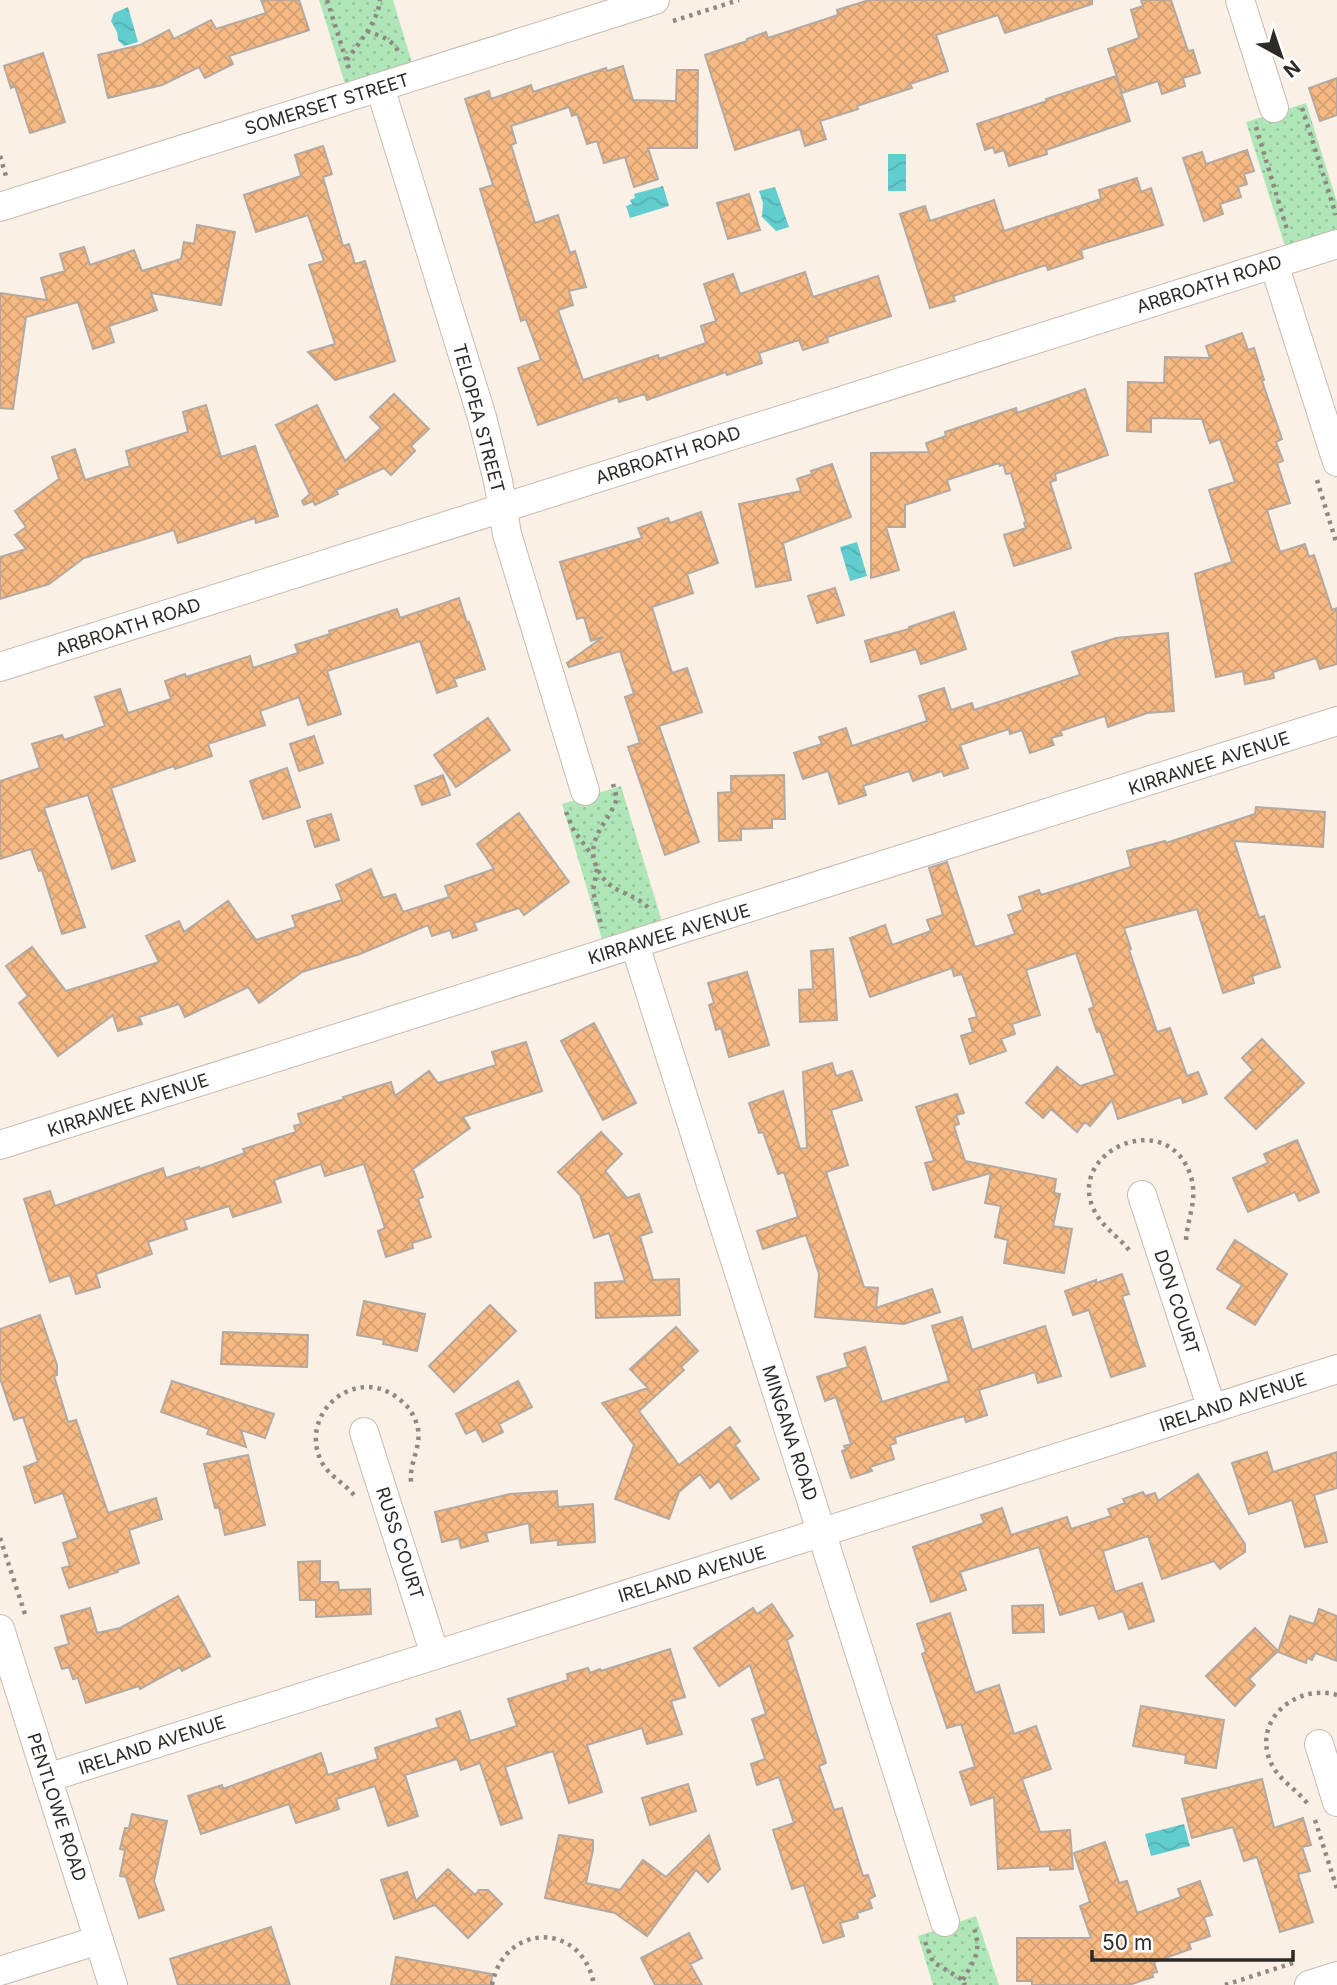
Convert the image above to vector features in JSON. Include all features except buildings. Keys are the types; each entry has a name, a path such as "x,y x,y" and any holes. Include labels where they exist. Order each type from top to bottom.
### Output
{"street":[{"name":"SOMERSET STREET","path":"0,207 655,0"},
{"path":"1240,0 1274,108"},
{"name":"TELOPEA STREET","path":"380,87 482,417 498,481 507,534 585,791"},
{"name":"ARBROATH ROAD","path":"0,667 1337,244"},
{"path":"1274,264 1337,463"},
{"name":"KIRRAWEE AVENUE","path":"0,1146 1337,721"},
{"name":"MINGANA ROAD","path":"635,945 945,1922"},
{"name":"DON COURT","path":"1142,1195 1212,1409"},
{"name":"IRELAND AVENUE","path":"47,1778 1337,1369"},
{"name":"RUSS COURT","path":"364,1432 435,1655"},
{"name":"PENTLOWE ROAD","path":"0,1629 113,1985"},
{"path":"1318,1744 1337,1802"},
{"path":"0,1971 99,1940"},
{"path":"1304,1973 1337,1976"}],"path":[{"path":"327,0 352,80"},
{"path":"346,60 367,31 377,13 380,0"},
{"path":"367,31 392,42 397,47 403,64"},
{"path":"0,156 6,176"},
{"path":"597,869 593,891 606,939"},
{"path":"492,1985 496,1970 511,1949 531,1938 542,1936 573,1946 586,1961 594,1985"},
{"path":"1225,1985 1304,1973"}],"green space":[{"path":"319,0 393,0 416,76 349,97"},
{"path":"1306,103 1337,202 1337,244 1289,259 1246,122"},
{"path":"621,786 666,935 606,953 562,804"},
{"path":"976,1916 999,1985 933,1985 918,1936"}],"water":[{"path":"128,7 138,42 124,46 118,40 111,21 114,13"},
{"path":"888,154 906,154 906,191 888,191"},
{"path":"663,186 669,206 630,218 626,206 632,204 630,200 635,198 634,194"},
{"path":"775,187 789,227 776,231 762,217 763,203 759,191"},
{"path":"857,542 867,576 850,581 840,547"},
{"path":"1184,1824 1190,1846 1151,1856 1145,1834"}]}
